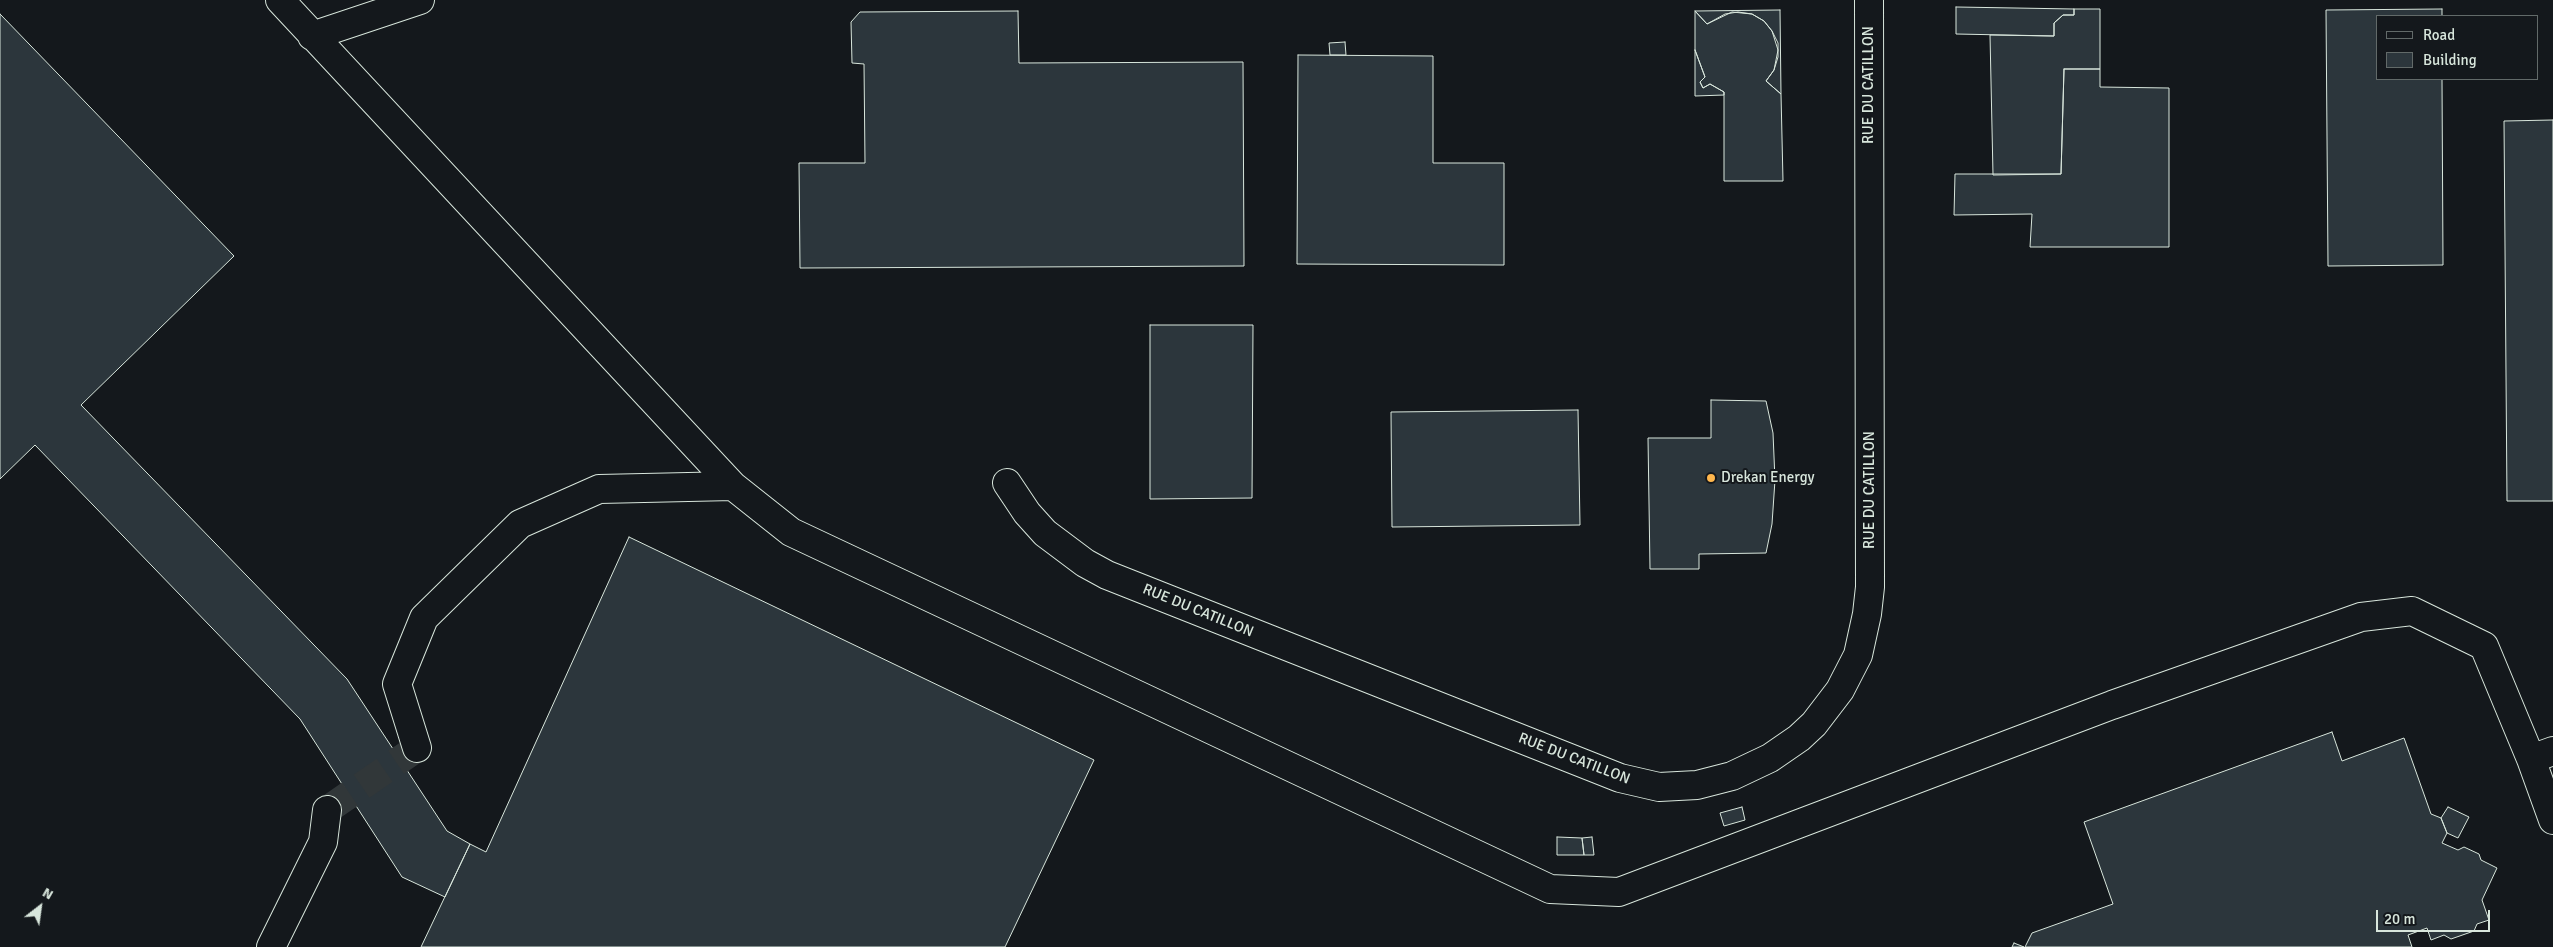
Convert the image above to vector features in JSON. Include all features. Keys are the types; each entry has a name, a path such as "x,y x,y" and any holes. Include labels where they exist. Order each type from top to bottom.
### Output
{"street":[{"path":"280,0 733,486 791,532 1550,889 1619,892 2112,705 2361,617 2412,611 2484,646 2542,755 2553,820"},
{"name":"RUE DU CATILLON","path":"1008,483 1027,513 1045,533 1085,563 1107,575 1620,778 1659,787 1698,785 1732,776 1770,758 1799,738 1814,724 1840,690 1858,655 1867,614 1870,587 1869,0"},
{"path":"312,36 414,1"},
{"path":"417,748 397,684 424,618 520,524 599,489 733,486"},
{"path":"271,947 324,842 326,810"}],"building":[{"path":"1956,7 2074,9 2074,15 2063,15 2054,23 2054,36 1956,34"},
{"path":"2074,9 2100,9 2100,69 2064,69 2061,174 1993,175 1990,35 2054,36 2054,23 2063,15 2074,15"},
{"path":"2442,9 2442,15 2376,15 2376,80 2442,80 2443,265 2328,266 2326,10"},
{"path":"1780,10 1781,94 1766,81 1774,70 1778,50 1772,31 1764,21 1752,14 1738,12 1725,14 1707,24 1695,11"},
{"path":"1018,11 1019,63 1243,62 1244,266 800,268 799,163 865,163 864,64 852,63 851,22 860,12"},
{"path":"1695,11 1707,24 1732,12 1752,14 1764,21 1772,31 1778,43 1778,57 1774,70 1766,81 1781,94 1783,181 1724,181 1724,92 1710,84 1703,88 1700,82 1705,77 1695,50"},
{"path":"0,14 234,256 81,405 347,679 447,831 470,844 445,897 402,877 300,719 35,445 0,479"},
{"path":"1345,42 1346,55 1330,55 1329,43"},
{"path":"1695,50 1705,77 1700,82 1703,88 1710,84 1724,92 1724,95 1695,96"},
{"path":"1298,55 1433,56 1433,163 1504,163 1504,265 1297,264"},
{"path":"2064,69 2100,69 2100,87 2169,88 2169,247 2030,247 2032,214 1954,215 1955,174 2061,174"},
{"path":"2553,120 2553,501 2507,501 2504,121"},
{"path":"1150,325 1253,325 1252,498 1150,499"},
{"path":"1711,400 1766,401 1773,433 1775,480 1772,524 1766,553 1699,554 1699,569 1650,569 1648,438 1711,438"},
{"path":"1578,410 1580,525 1392,527 1391,412"},
{"path":"629,537 1094,760 1005,947 421,947 470,844 486,852"},
{"path":"2332,732 2342,761 2404,738 2431,814 2441,818 2447,833 2442,843 2458,850 2464,847 2479,854 2481,860 2497,868 2482,900 2489,920 2477,924 2474,931 2451,939 2444,935 2431,940 2427,928 2408,935 2412,947 2025,947 2032,933 2113,904 2084,822"},
{"path":"1742,807 1745,820 1724,826 1720,813"},
{"path":"2448,807 2469,817 2458,838 2447,833 2441,818"},
{"path":"1557,837 1582,838 1584,855 1557,855"},
{"path":"1592,837 1594,855 1584,855 1582,838"},
{"path":"2014,943 2024,947 2012,947"}],"tunnel":[{"path":"327,810 417,748"}],"place":[{"name":"Drekan Energy","path":"1711,478"}]}
